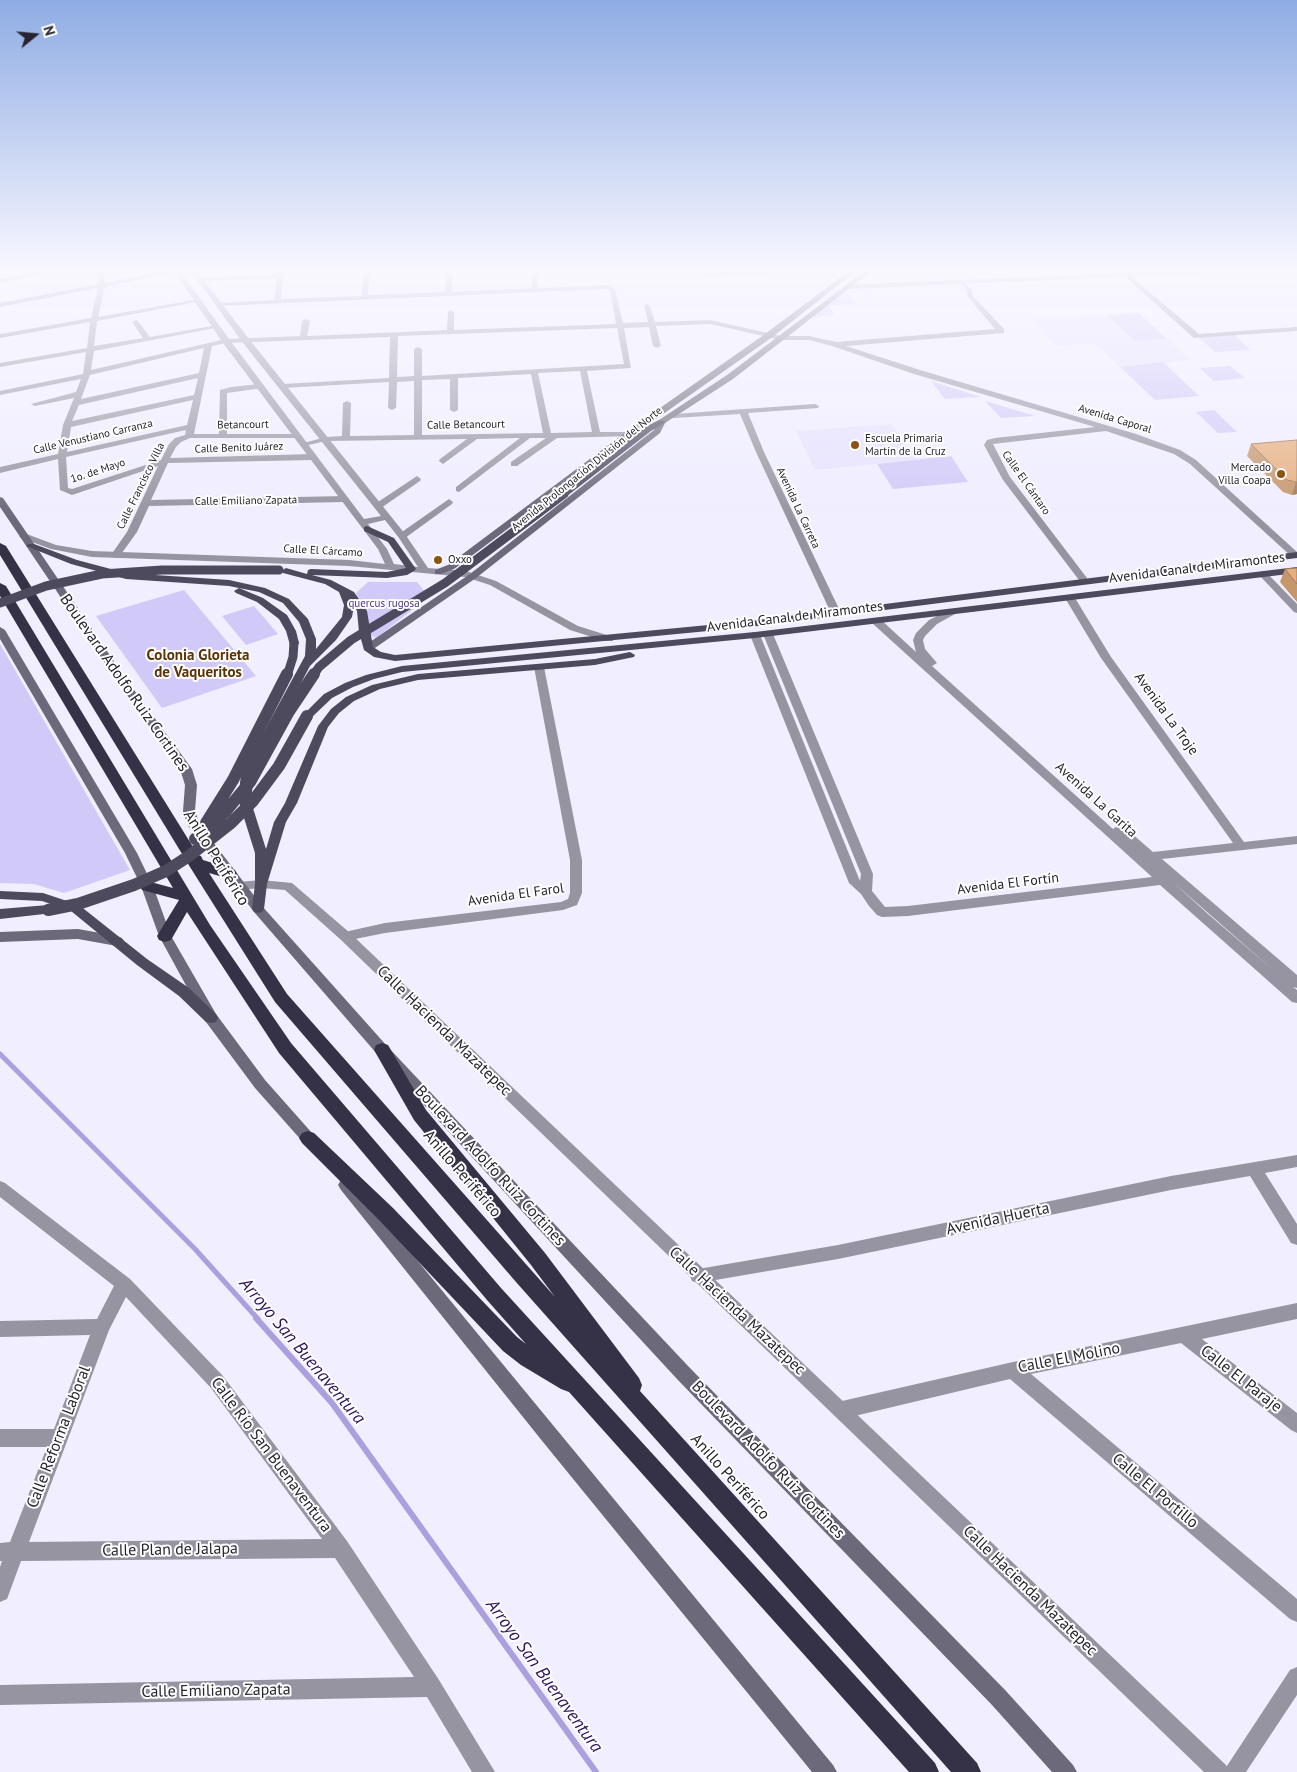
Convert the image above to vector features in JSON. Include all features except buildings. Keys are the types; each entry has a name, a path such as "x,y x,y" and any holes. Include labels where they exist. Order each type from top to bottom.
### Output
{"highway":[{"name":"Anillo Periférico","path":"0,546 195,862 282,998 523,1276 968,1772"},
{"path":"0,586 205,929 285,1048 494,1294 926,1772"},
{"path":"199,840 195,862 234,880"},
{"path":"147,886 186,898"},
{"path":"165,936 186,898"},
{"path":"382,1050 420,1115 538,1259 692,1464"},
{"path":"308,1138 386,1214 510,1344 544,1369 578,1388"}],"main road":[{"name":"Avenida Prolongación División del Norte","path":"438,572 451,567 464,558 629,434 742,354"},
{"name":"Avenida Prolongación División del Norte","path":"368,648 473,576 657,431 662,422 674,416 728,379 761,354"},
{"path":"713,374 728,379"},
{"path":"175,865 226,811 250,782 288,713 319,667 351,640 446,583 648,429 662,422"},
{"name":"Boulevard Adolfo Ruiz Cortines","path":"0,500 122,682 186,769 191,785 191,819 199,840 382,1050 683,1373 989,1687 1066,1772"},
{"path":"0,603 46,586 102,574 162,570 283,570 387,575 404,573 411,569 391,540 364,525"},
{"path":"28,541 74,562 126,576 215,582 252,587 271,593 286,601 300,616 310,633 311,647 306,664 248,772 246,782 245,802 261,852 261,884 258,909"},
{"name":"Avenida Canal de Miramontes","path":"368,648 378,655 395,658 609,639 836,613 1296,555"},
{"path":"464,558 473,565 486,566"},
{"path":"283,570 339,586 355,599 362,611 368,648"},
{"name":"Avenida Canal de Miramontes","path":"0,914 41,911 78,904 134,885 175,865 217,835 253,801 279,766 307,716 319,703 338,690 359,680 392,671 768,634 1297,570"},
{"path":"188,581 231,589 260,600 284,617 291,631 294,643 293,657 288,672 233,780 199,840"},
{"path":"306,664 332,638 347,618 348,600 339,586"},
{"path":"0,607 18,596"},
{"path":"0,630 131,853 147,886 165,936 212,1018 260,1084 308,1138 548,1436 826,1772"},
{"path":"261,884 280,822 291,803 323,726 342,705 367,690 403,680 608,660 663,645"},
{"path":"0,895 38,896 65,903 83,914 142,962 184,992 212,1018"},
{"path":"0,937 71,934 92,935 116,941"}],"street":[{"path":"0,365 64,354"},
{"name":"1o. de Mayo","path":"90,354 86,374 67,426 62,456 64,490 72,492 166,461"},
{"name":"Avenida Caporal","path":"0,393 169,354"},
{"path":"189,436 206,354"},
{"path":"236,354 382,549 391,568"},
{"path":"256,354 387,516 426,571"},
{"path":"392,408 393,354"},
{"path":"418,354 418,437"},
{"path":"283,386 628,366 626,354"},
{"name":"Avenida Caporal","path":"862,354 1108,429 1161,446 1187,457 1296,555"},
{"path":"583,368 596,434"},
{"path":"514,464 551,435 534,371"},
{"path":"75,403 201,375"},
{"path":"454,376 454,410"},
{"path":"224,437 223,392 231,389 260,386"},
{"path":"35,404 79,394"},
{"path":"67,426 197,397"},
{"path":"346,438 347,403"},
{"path":"674,416 815,406"},
{"name":"Avenida La Carreta","path":"744,411 760,452 836,613"},
{"name":"Calle Venustiano Carranza","path":"0,470 192,426"},
{"name":"Calle El Cántaro","path":"1085,582 1006,478 988,446 990,442 995,440 1108,429"},
{"name":"Calle Betancourt","path":"304,444 326,439 346,438 629,434"},
{"path":"459,489 529,435"},
{"name":"Betancourt","path":"189,436 298,436"},
{"name":"Calle Francisco Villa","path":"116,555 132,532 172,446 178,440 189,436"},
{"path":"443,461 476,436"},
{"name":"Calle Benito Juárez","path":"166,461 313,457"},
{"path":"378,506 417,479"},
{"name":"Calle Emiliano Zapata","path":"146,503 345,499"},
{"path":"402,536 449,502"},
{"path":"364,525 387,516"},
{"name":"Calle El Cárcamo","path":"28,541 66,550 116,555 349,564 473,576 493,583 574,628 609,639"},
{"path":"1263,574 1297,610"},
{"name":"Avenida La Troje","path":"1070,598 1106,658 1241,846"},
{"name":"Avenida La Garita","path":"952,612 933,622 920,635 919,645 925,656 1143,857"},
{"name":"Avenida La Garita","path":"876,621 1169,880 1297,998"},
{"path":"768,634 867,874 866,891"},
{"name":"Avenida El Fortín","path":"755,635 855,883 866,891 877,908 882,912 892,913 1169,880"},
{"name":"Avenida El Farol","path":"345,936 385,928 563,906 573,902 576,893 576,860 539,667"},
{"path":"1143,857 1297,840"},
{"name":"Calle Hacienda Mazatepec","path":"234,880 288,886 345,936 698,1276 842,1410 1219,1772"},
{"name":"Avenida La Garita","path":"1169,880 1297,983"},
{"name":"Avenida Huerta","path":"698,1276 838,1252 1171,1183 1297,1161"},
{"path":"1253,1168 1297,1238"},
{"name":"Calle Río San Buenaventura","path":"0,1188 124,1284 218,1382 340,1548 432,1687 484,1772"},
{"name":"Calle Reforma Laboral","path":"0,1592 8,1551 58,1438 102,1327 124,1284"},
{"name":"Calle El Molino","path":"842,1410 1013,1370 1297,1311"},
{"path":"0,1329 102,1327"},
{"name":"Calle El Paraje","path":"1184,1335 1297,1424"},
{"name":"Calle El Portillo","path":"1013,1370 1297,1612"},
{"path":"0,1438 58,1438"},
{"name":"Calle Plan de Jalapa","path":"8,1551 340,1548"},
{"path":"1234,1772 1297,1677"},
{"name":"Calle Emiliano Zapata","path":"0,1695 432,1687"}],"shaded area":[{"path":"1106,354 1184,354 1191,360 1120,367"},
{"name":"Escuela Primaria Martín de la Cruz","path":"892,424 916,460 815,470 796,431"}],"green space":[{"path":"1163,362 1199,396 1155,400 1120,367"},
{"path":"1230,366 1245,378 1214,381 1200,368"},
{"path":"931,381 981,397 945,399"},
{"path":"985,401 1035,416 1001,418"},
{"path":"1214,410 1237,432 1218,433 1196,412"},
{"path":"951,456 968,482 893,489 877,464"},
{"name":"quercus rugosa","path":"368,582 417,582 429,597 376,638 369,634 356,593"},
{"path":"184,590 256,676 162,708 96,616"},
{"path":"254,606 278,634 246,645 222,616"},
{"path":"0,644 130,870 64,893 34,884 0,883"}],"waterway":[{"name":"Arroyo San Buenaventura","path":"0,1054 195,1249 258,1319"},
{"name":"Arroyo San Buenaventura","path":"256,1318 332,1403 596,1772"}],"place":[{"name":"Escuela Primaria Martín de la Cruz","path":"855,445"},
{"name":"Mercado Villa Coapa","path":"1281,474"},
{"name":"Oxxo","path":"438,560"}],"district":[{"name":"Colonia Glorieta de Vaqueritos","path":"198,664"}]}
